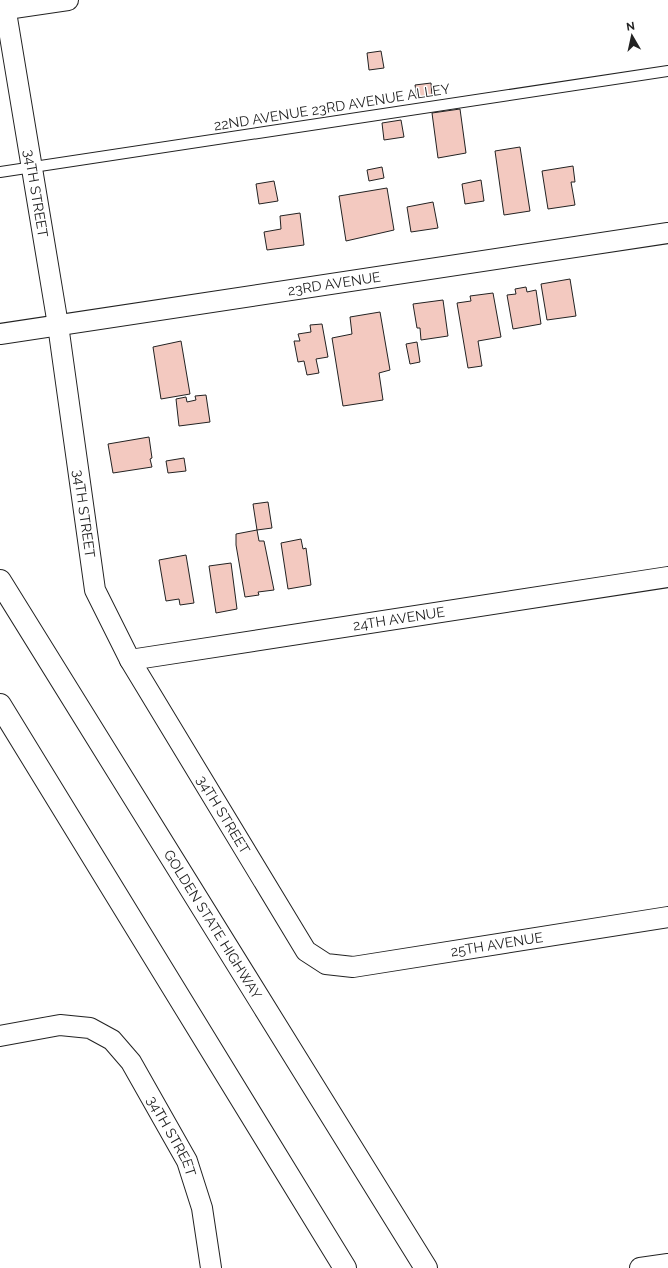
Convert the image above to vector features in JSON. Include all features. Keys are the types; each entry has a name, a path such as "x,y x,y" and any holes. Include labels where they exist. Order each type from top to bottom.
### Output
{"highway":[{"name":"GOLDEN STATE HIGHWAY","path":"0,581 426,1268"},
{"path":"0,705 345,1268"}],"street":[{"path":"3,7 68,0"},
{"name":"34TH STREET","path":"3,7 58,325 95,590 130,660 306,951 326,964"},
{"name":"23RD AVENUE","path":"0,334 668,233"},
{"name":"24TH AVENUE","path":"130,660 668,577"},
{"name":"25TH AVENUE","path":"326,964 353,967 668,917"},
{"name":"34TH STREET","path":"0,1036 60,1025 90,1028 112,1040 131,1062 187,1161 202,1208 211,1268"},
{"path":"640,1268 668,1264"}],"lane":[{"name":"22ND AVENUE 23RD AVENUE ALLEY","path":"0,172 668,71"}],"building":[{"path":"381,51 384,68 369,70 367,53"},
{"path":"431,83 432,95 417,97 415,85"},
{"path":"460,109 466,153 438,158 432,113"},
{"path":"401,120 404,137 384,140 382,123"},
{"path":"520,147 530,211 504,215 495,151"},
{"path":"573,166 575,182 571,182 575,205 548,209 542,171"},
{"path":"382,167 384,178 369,181 367,170"},
{"path":"481,180 484,201 465,204 462,184"},
{"path":"274,181 278,201 259,204 256,184"},
{"path":"387,188 394,230 346,241 339,196"},
{"path":"433,202 438,228 411,232 407,207"},
{"path":"300,213 304,245 267,250 264,232 281,229 280,216"},
{"path":"570,279 576,316 547,320 541,284"},
{"path":"526,287 527,292 536,290 541,324 513,329 507,295 516,294 515,289"},
{"path":"493,293 501,337 478,341 482,366 468,368 457,303 471,301 470,296"},
{"path":"443,300 448,336 421,340 420,328 417,328 413,304"},
{"path":"380,312 390,370 379,373 383,400 343,406 332,338 352,334 350,317"},
{"path":"322,324 328,357 316,359 319,373 307,375 304,361 298,362 294,341 300,341 298,334 311,332 310,325"},
{"path":"181,341 190,394 161,399 153,347"},
{"path":"417,342 420,362 410,364 406,344"},
{"path":"206,395 210,422 179,426 176,399 186,397 187,402 196,400 195,396"},
{"path":"149,437 152,467 113,473 108,444"},
{"path":"184,458 186,471 168,473 166,461"},
{"path":"268,502 272,528 257,530 253,504"},
{"path":"257,530 259,541 264,541 274,590 258,592 259,595 245,597 236,545 236,534"},
{"path":"301,539 303,549 306,548 311,585 288,589 281,543"},
{"path":"186,555 194,603 180,605 179,599 166,601 159,560"},
{"path":"231,563 237,609 216,613 209,566"}]}
